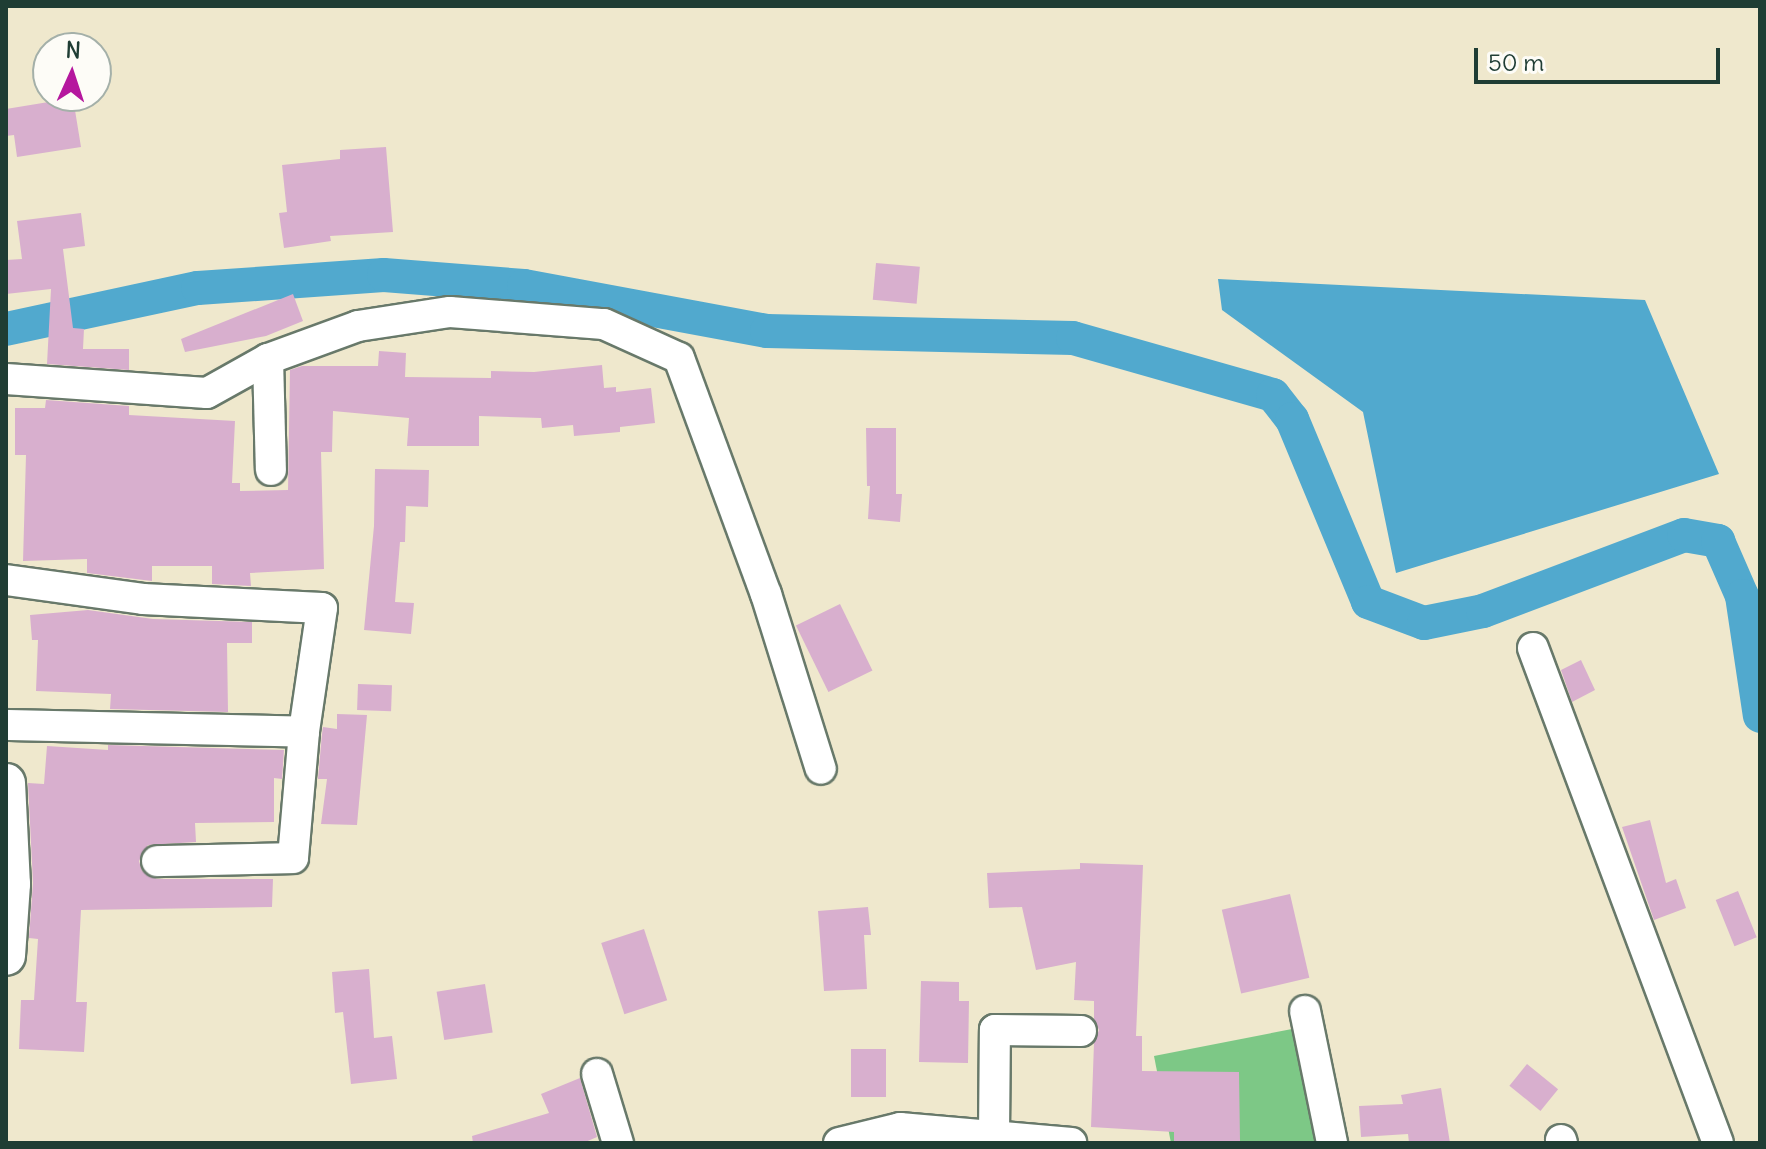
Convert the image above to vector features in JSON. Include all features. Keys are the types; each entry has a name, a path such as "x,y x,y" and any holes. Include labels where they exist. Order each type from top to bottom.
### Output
{"street":[{"path":"6,379 207,393 268,359 358,326 450,312 604,324 679,358 766,594 821,769"},
{"path":"268,359 271,470"},
{"path":"6,580 143,599 322,608 304,732 293,858 157,861"},
{"path":"1533,648 1718,1143"},
{"path":"6,725 304,732"},
{"path":"6,783 9,884 6,956"},
{"path":"1305,1011 1332,1143"},
{"path":"994,1136 995,1030 1081,1031"},
{"path":"597,1074 618,1143"},
{"path":"839,1143 900,1128 1071,1143"}],"green space":[{"path":"1292,1029 1315,1143 1171,1143 1154,1056"}],"water":[{"path":"1218,279 1645,300 1719,474 1396,573 1363,412 1222,310"}],"building":[{"path":"32,105 32,112 75,112 81,147 17,157 14,135 6,136 6,109"},
{"path":"386,147 393,232 330,236 331,241 284,248 279,213 287,212 282,165 340,159 340,150"},
{"path":"81,213 85,246 63,249 73,328 84,329 83,349 129,349 129,370 47,364 51,289 6,294 6,260 22,259 17,221"},
{"path":"876,263 920,267 917,304 873,300"},
{"path":"293,294 303,321 266,336 185,352 181,339"},
{"path":"379,351 406,353 405,377 491,378 491,371 534,372 602,365 604,388 616,387 616,392 651,388 655,423 620,427 620,432 574,436 573,425 542,428 541,418 479,416 479,446 407,446 409,418 333,411 332,452 321,452 324,569 250,573 251,586 212,584 212,566 152,566 152,581 87,573 87,559 23,561 26,455 15,455 15,408 45,408 46,400 129,406 129,415 235,421 232,483 240,483 240,491 288,490 290,370 302,366 378,366"},
{"path":"866,428 896,428 896,494 902,494 900,522 868,519 870,486 867,486"},
{"path":"375,469 429,470 428,507 406,506 405,542 400,542 395,602 414,603 411,634 364,630 374,526"},
{"path":"840,604 872,671 828,692 796,625"},
{"path":"88,610 153,619 252,622 252,643 227,643 228,712 110,709 111,694 36,691 38,640 32,640 30,615"},
{"path":"1581,660 1595,690 1572,702 1561,670"},
{"path":"358,684 392,685 391,711 357,710"},
{"path":"337,714 367,715 357,825 321,824 327,779 318,779 323,727 337,729"},
{"path":"108,745 284,750 282,779 274,778 274,822 195,823 196,842 148,845 139,861 142,871 157,879 273,879 272,907 81,910 76,1002 87,1002 84,1052 19,1049 21,1000 34,1000 38,939 29,938 33,883 28,783 44,784 47,746 108,750"},
{"path":"1650,820 1666,883 1676,879 1686,908 1654,920 1622,827"},
{"path":"1080,863 1143,865 1136,1036 1142,1036 1142,1071 1239,1072 1240,1141 1174,1141 1174,1132 1091,1127 1094,1043 1099,1030 1094,1019 1094,1001 1074,1000 1076,962 1036,970 1022,907 989,908 987,873 1080,869"},
{"path":"1738,891 1757,937 1734,946 1716,900"},
{"path":"1290,894 1309,978 1241,994 1222,910"},
{"path":"868,907 871,935 864,935 867,989 824,991 818,911"},
{"path":"644,929 667,1000 624,1014 601,943"},
{"path":"369,969 374,1038 392,1036 397,1079 351,1084 343,1012 335,1013 332,972"},
{"path":"921,981 959,982 959,1001 969,1001 968,1063 919,1062"},
{"path":"485,984 493,1032 444,1040 437,992"},
{"path":"851,1049 886,1049 886,1097 851,1097"},
{"path":"1527,1064 1558,1089 1540,1111 1509,1086"},
{"path":"580,1078 597,1137 583,1143 473,1143 472,1136 549,1113 541,1094"},
{"path":"1441,1088 1450,1143 1409,1143 1408,1134 1361,1137 1359,1106 1403,1104 1401,1095"}],"waterway":[{"path":"6,329 198,288 384,275 524,286 767,331 1073,338 1273,395 1292,419 1368,602 1424,623 1483,611 1684,535 1718,541 1742,596 1760,716"}]}
